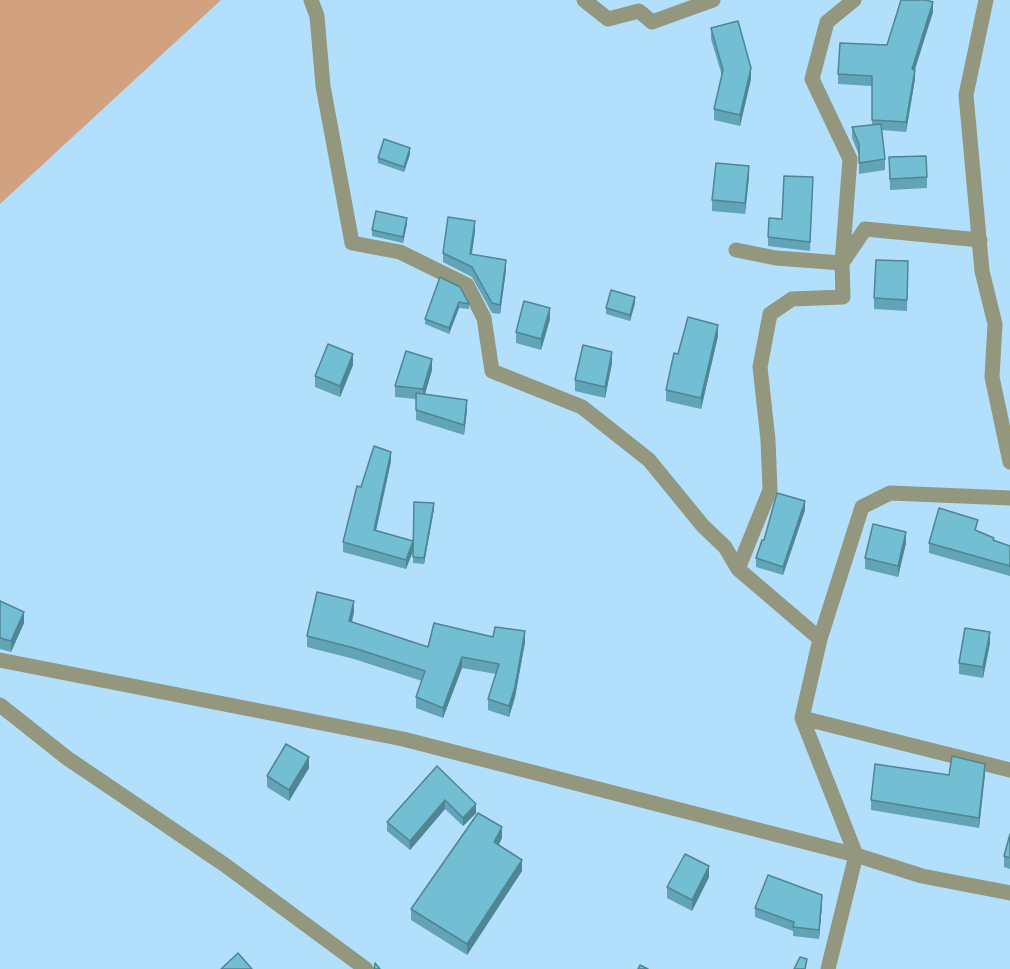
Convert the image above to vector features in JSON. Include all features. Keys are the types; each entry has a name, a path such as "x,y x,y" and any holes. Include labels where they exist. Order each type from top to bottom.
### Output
{"street":[{"path":"311,0 317,16 323,86 352,243 400,252 467,285 484,318 492,371 582,407 649,460 703,526 725,547 738,569 820,639"},
{"path":"584,0 608,19 639,10 652,22 713,0"},
{"path":"738,569 770,490 768,440 760,367 770,314 792,299 843,297 842,263 850,159 812,80 827,22 854,0"},
{"path":"986,0 966,95 982,271 994,324 992,377 1010,462"},
{"path":"842,263 865,229 980,240"},
{"path":"736,250 776,258 842,263"},
{"path":"828,969 856,855 802,718 820,639 862,507 890,493 1010,498"},
{"path":"0,660 403,739 856,855 922,876 1010,893"},
{"path":"0,705 67,758 225,865 366,969"},
{"path":"802,718 1010,770"}],"shaded area":[{"path":"0,0 221,0 0,204"}],"building":[{"path":"901,0 933,2 912,69 915,70 906,122 872,120 872,76 838,74 840,43 887,45"},
{"path":"738,21 751,68 740,115 714,109 723,70 711,28"},
{"path":"881,124 885,159 859,163 859,144 852,127"},
{"path":"384,139 410,148 404,167 378,158"},
{"path":"926,156 927,177 890,179 889,157"},
{"path":"716,163 749,166 745,203 712,200"},
{"path":"784,176 813,177 810,242 768,237 769,218 782,219"},
{"path":"376,211 407,218 403,237 372,230"},
{"path":"448,217 475,221 470,254 506,260 500,305 492,303 472,267 443,253"},
{"path":"876,260 908,261 907,300 874,298"},
{"path":"440,277 460,287 469,304 459,302 449,328 425,319"},
{"path":"611,290 635,297 630,315 606,308"},
{"path":"524,301 550,308 541,339 516,332"},
{"path":"688,317 718,325 701,398 666,390 674,353 678,354"},
{"path":"328,344 353,354 340,386 315,376"},
{"path":"583,345 612,352 605,387 575,380"},
{"path":"406,351 432,359 423,389 395,386"},
{"path":"416,393 467,400 464,425 416,410"},
{"path":"374,446 391,452 374,530 413,541 406,560 343,542 357,486 361,487"},
{"path":"777,493 805,501 783,567 756,558 762,540 764,540"},
{"path":"414,502 434,503 424,558 413,557"},
{"path":"939,508 978,520 975,530 1010,546 1010,566 929,543"},
{"path":"873,524 906,532 898,566 865,558"},
{"path":"317,592 354,601 349,621 428,647 434,623 493,637 495,627 525,631 515,687 509,706 488,699 499,664 462,657 443,708 416,697 425,671 354,648 307,636"},
{"path":"0,601 24,612 11,641 0,638"},
{"path":"965,628 990,632 983,667 959,663"},
{"path":"286,744 309,757 289,790 267,776"},
{"path":"952,756 985,764 979,818 871,800 875,764 949,775"},
{"path":"437,766 476,804 463,818 445,800 410,841 387,822"},
{"path":"478,813 502,827 494,842 522,860 467,944 411,909"},
{"path":"1010,834 1010,858 1004,856"},
{"path":"685,854 709,866 692,900 667,887"},
{"path":"768,875 822,895 819,930 793,927 794,922 755,908"},
{"path":"238,953 252,969 221,969"},
{"path":"800,957 807,959 805,969 794,969"}]}
